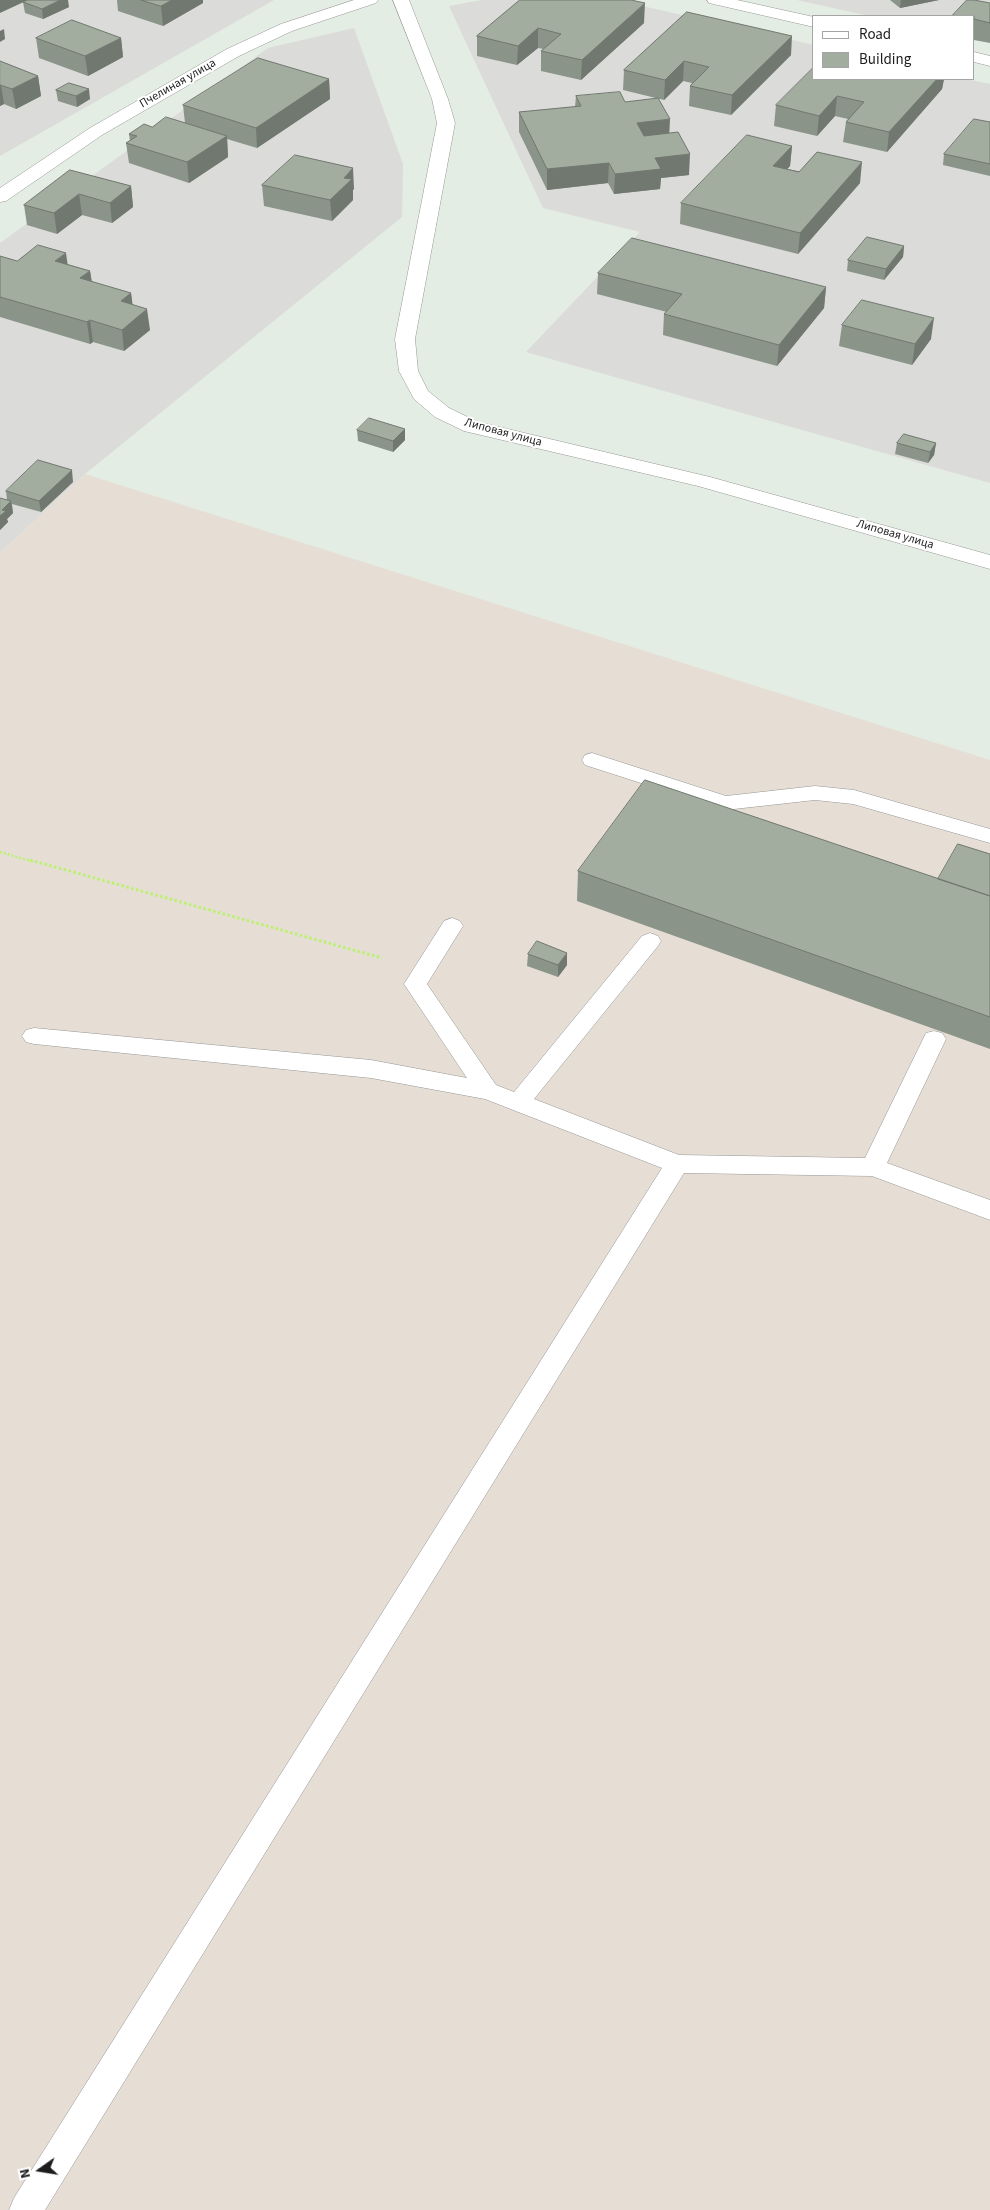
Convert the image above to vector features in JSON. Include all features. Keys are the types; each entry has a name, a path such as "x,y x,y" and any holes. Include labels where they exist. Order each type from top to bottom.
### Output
{"street":[{"name":"Пчелиная улица","path":"0,196 115,121 222,58 284,29 370,0"},
{"name":"Липовая улица","path":"402,0 440,98 446,122 405,339 404,360 411,380 424,398 444,415 471,427 703,481 990,562"},
{"path":"715,0 812,22"},
{"path":"975,57 990,60"}],"lane":[{"path":"592,760 725,803 815,793 854,797 990,836"},
{"path":"452,926 415,984 488,1091"},
{"path":"518,1103 650,941"},
{"path":"34,1036 371,1069 488,1091 678,1164 873,1167 990,1210"},
{"path":"873,1167 934,1039"},
{"path":"26,2210 678,1164"}],"path":[{"path":"0,852 424,970"}],"shaded area":[{"path":"0,0 274,0 0,156"},
{"path":"481,0 616,0 812,45 812,80 971,80 990,84 990,483 526,352 640,232 543,208 449,6"},
{"path":"797,0 990,0 990,43 975,15 864,15"},
{"path":"354,28 403,164 402,217 85,474 0,553 0,243 268,48"},
{"path":"85,474 990,760 990,2210 0,2210 0,553"}],"building":[{"path":"28,0 60,0 42,9 23,2"},
{"path":"141,0 172,0 161,6"},
{"path":"520,0 631,0 645,3 582,60 541,51 561,34 538,28 518,46 477,36"},
{"path":"967,0 990,3 990,23 975,19 975,15 953,15"},
{"path":"687,12 792,36 732,95 690,86 709,67 684,61 665,80 624,70"},
{"path":"72,20 121,38 85,56 36,38"},
{"path":"258,58 329,79 256,128 183,105"},
{"path":"0,61 38,76 12,89 0,85"},
{"path":"812,69 812,80 936,80 889,132 846,122 864,102 837,96 819,116 776,105"},
{"path":"69,83 89,89 76,96 56,90"},
{"path":"620,92 625,102 658,98 670,119 637,123 644,136 678,132 690,154 655,158 661,169 615,174 609,163 547,169 519,112 581,106 576,96"},
{"path":"166,117 227,136 187,162 126,143 137,136 129,134 144,124 152,127"},
{"path":"974,119 990,122 990,164 944,154"},
{"path":"747,135 792,146 773,166 799,172 817,152 862,162 800,233 681,203"},
{"path":"295,155 353,168 344,178 352,179 330,200 262,185"},
{"path":"70,170 131,186 110,203 79,194 54,213 24,205"},
{"path":"867,237 904,246 886,269 848,260"},
{"path":"632,238 826,287 779,345 664,314 682,294 598,273"},
{"path":"38,245 66,253 55,261 90,271 80,278 131,293 121,301 147,309 122,330 0,297 0,256 17,261"},
{"path":"862,300 934,318 915,344 842,325"},
{"path":"369,418 405,429 393,441 357,430"},
{"path":"904,434 936,443 930,452 897,443"},
{"path":"38,460 72,470 39,501 6,491"},
{"path":"0,498 11,501 2,510 6,511 0,516"},
{"path":"645,780 990,896 990,1017 578,871"},
{"path":"958,844 990,854 990,896 938,879"},
{"path":"537,941 567,953 558,965 528,954"}]}
